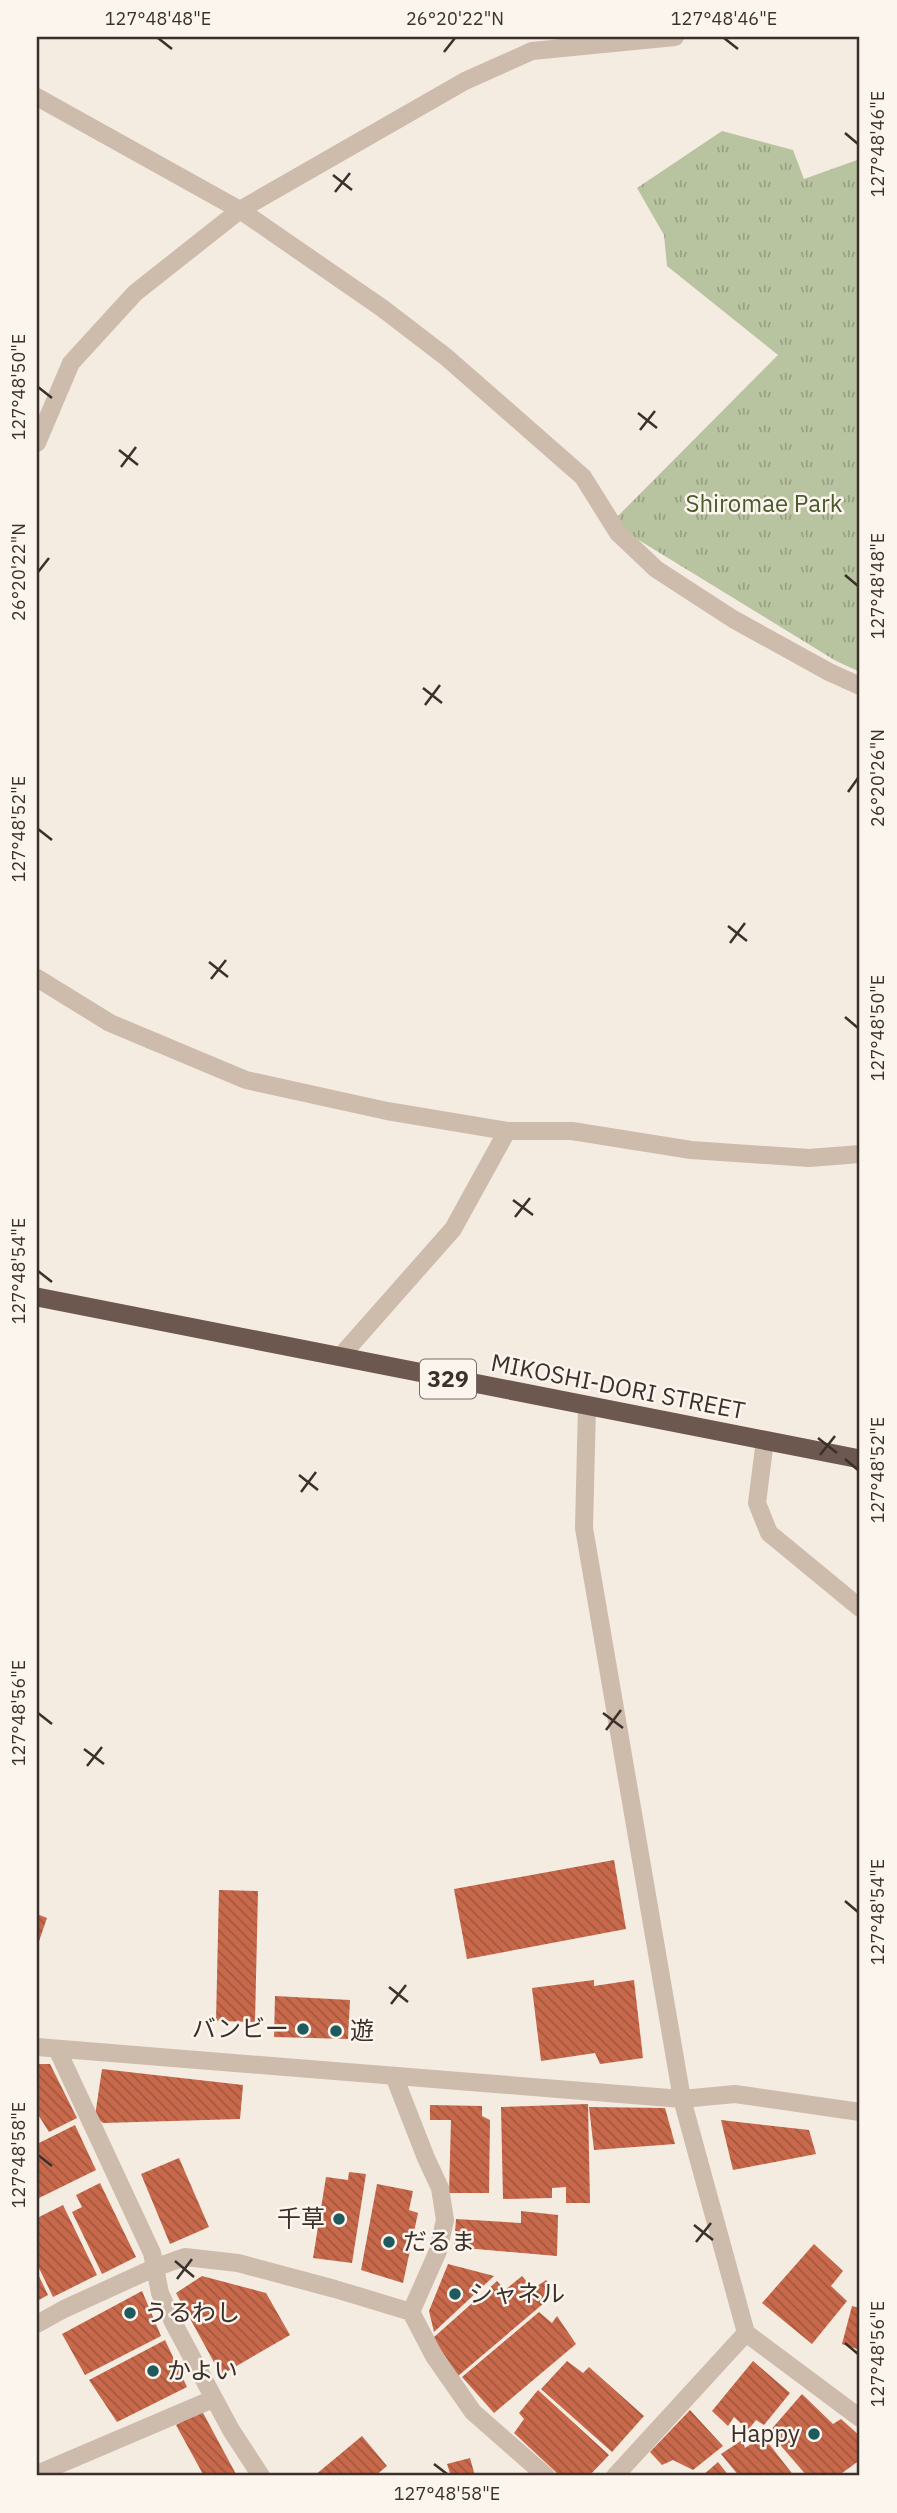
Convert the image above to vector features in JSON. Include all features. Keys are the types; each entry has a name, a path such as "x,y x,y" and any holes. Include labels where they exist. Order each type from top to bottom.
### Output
{"highway":[{"name":"MIKOSHI-DORI STREET","path":"37,1297 860,1459"}],"street":[{"path":"37,443 71,363 135,293 240,210 465,81 532,51 675,37"},
{"path":"37,97 240,210 382,307 446,357 583,477 618,533 656,569 733,619 860,686"},
{"path":"37,978 110,1023 246,1080 387,1111 507,1131 572,1131 691,1150 809,1158 860,1154"},
{"path":"340,1357 453,1229 507,1131"},
{"path":"587,1407 584,1528 682,2099 746,2333 860,2418"},
{"path":"765,1440 757,1503 769,1532 860,1608"},
{"path":"37,2048 682,2099 735,2094 860,2112"},
{"path":"57,2049 152,2253 160,2292 174,2324 213,2399 261,2476"},
{"path":"394,2076 440,2188 445,2220 438,2251 411,2312"},
{"path":"37,2324 154,2268 186,2257 238,2263 335,2289 411,2312 434,2356 473,2412 545,2476"},
{"path":"615,2476 746,2333"},
{"path":"37,2474 213,2399"}],"green space":[{"name":"Shiromae Park","path":"722,131 793,150 804,179 860,159 860,672 836,661 611,523 778,355 667,266 664,235 637,188"}],"building":[{"path":"614,1860 626,1929 467,1959 454,1889"},
{"path":"219,1890 258,1891 255,2022 216,2021"},
{"path":"37,1914 47,1918 37,1947"},
{"path":"594,1980 594,1986 634,1980 643,2058 600,2064 595,2053 541,2061 532,1988"},
{"path":"275,1996 350,2000 348,2039 274,2037"},
{"path":"37,2064 50,2064 77,2118 49,2132 37,2113"},
{"path":"102,2069 243,2085 240,2119 103,2123 95,2116"},
{"path":"588,2104 590,2203 566,2203 566,2187 552,2188 552,2198 503,2199 501,2107"},
{"path":"430,2105 482,2106 482,2116 490,2120 489,2193 449,2193 451,2120 430,2120"},
{"path":"589,2107 665,2108 675,2144 594,2150"},
{"path":"721,2120 809,2130 816,2154 733,2170"},
{"path":"75,2125 96,2170 37,2199 37,2144"},
{"path":"179,2158 209,2227 170,2244 141,2174"},
{"name":"千草","path":"349,2172 366,2174 352,2263 313,2258 326,2177 348,2180"},
{"path":"100,2183 136,2257 102,2274 72,2212 82,2207 76,2195"},
{"name":"だるま","path":"377,2184 413,2191 409,2210 418,2213 403,2283 361,2270"},
{"path":"63,2205 97,2275 53,2297 37,2264 37,2218"},
{"path":"521,2211 558,2215 557,2256 454,2247 456,2219 521,2223"},
{"path":"814,2244 843,2271 831,2286 847,2301 812,2344 762,2303"},
{"name":"シャネル","path":"448,2264 494,2276 434,2332 429,2311"},
{"path":"37,2272 48,2295 37,2301"},
{"path":"202,2276 266,2293 290,2335 221,2375 176,2293"},
{"path":"522,2276 533,2289 546,2280 557,2292 458,2376 433,2338 497,2281 505,2290"},
{"path":"142,2291 161,2336 85,2375 62,2334"},
{"path":"852,2306 860,2308 860,2350 842,2344"},
{"path":"539,2312 552,2323 557,2316 576,2344 494,2413 462,2377"},
{"path":"165,2340 187,2387 117,2422 89,2380"},
{"path":"567,2361 583,2373 589,2367 644,2416 612,2452 541,2389"},
{"path":"753,2361 790,2393 764,2425 756,2420 748,2430 734,2417 728,2426 712,2411"},
{"path":"538,2390 609,2455 589,2476 560,2476 514,2433 524,2419 519,2413"},
{"name":"Happy","path":"802,2394 833,2424 841,2419 860,2436 860,2460 838,2476 807,2476 769,2432"},
{"path":"690,2410 723,2446 693,2470 673,2460 662,2465 650,2452"},
{"path":"202,2411 237,2476 204,2476 176,2425"},
{"path":"362,2436 387,2466 375,2476 314,2476"},
{"path":"763,2436 794,2476 739,2476 721,2454 742,2440 745,2448"},
{"path":"470,2458 475,2476 451,2476 447,2464"},
{"path":"718,2462 729,2476 702,2476"}],"place":[{"name":"バンビー","path":"303,2029"},
{"name":"遊","path":"336,2031"},
{"name":"千草","path":"339,2219"},
{"name":"だるま","path":"389,2242"},
{"name":"シャネル","path":"455,2294"},
{"name":"うるわし","path":"130,2313"},
{"name":"かよい","path":"153,2371"},
{"name":"Happy","path":"814,2434"}]}
